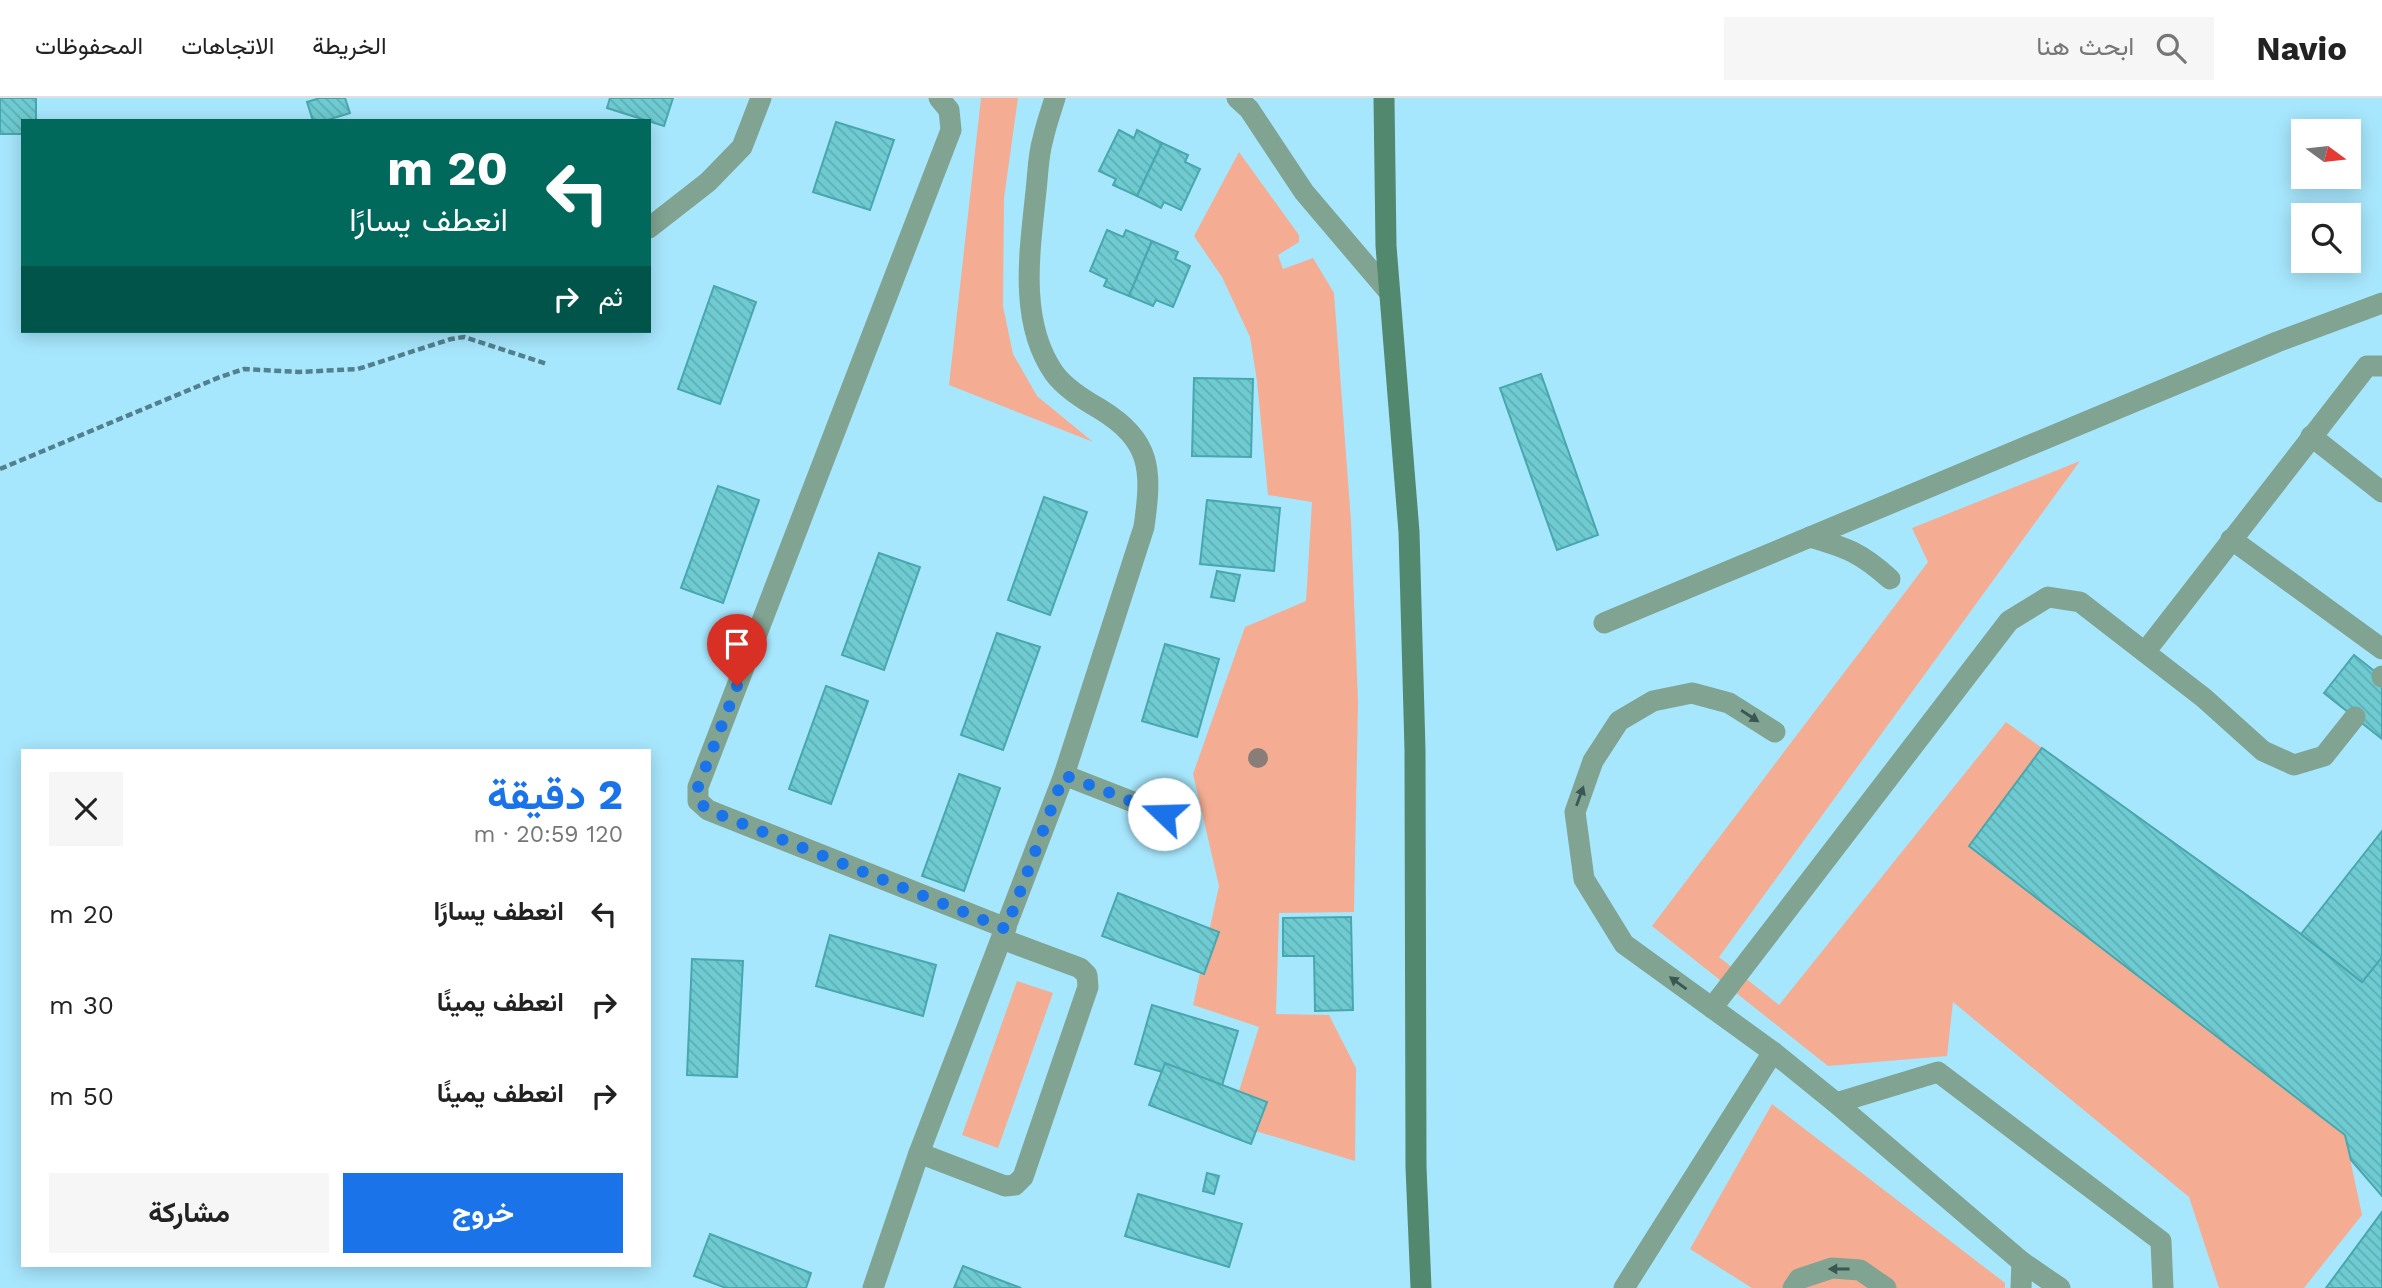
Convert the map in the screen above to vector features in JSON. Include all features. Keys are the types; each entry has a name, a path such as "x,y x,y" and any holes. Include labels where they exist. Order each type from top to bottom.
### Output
{"main road":[{"path":"1384,98 1386,246 1409,545 1415,750 1416,1167 1421,1288"}],"street":[{"path":"651,226 708,182 741,147 761,98"},
{"path":"919,1153 1005,1186 1015,1185 1023,1177 1088,987 1087,975 1080,968 1004,934 708,810 698,801 698,787 951,130 949,110 939,98"},
{"path":"873,1288 919,1153 1064,775 1144,527 1149,497 1148,464 1136,439 1120,422 1083,399 1056,375 1042,352 1033,318 1029,285 1034,213 1042,140 1055,98"},
{"path":"1245,102 1304,192 1389,292"},
{"path":"1604,623 2277,342 2382,303"},
{"path":"2145,652 2367,366 2382,366"},
{"path":"2311,436 2382,492"},
{"path":"1810,537 1840,545 1866,557 1889,579"},
{"path":"2231,540 2382,649"},
{"path":"1712,1008 2008,621 2048,597 2080,602 2204,698 2263,751 2294,765 2324,756 2355,717"},
{"path":"1775,732 1729,703 1692,693 1653,701 1619,721 1593,761 1574,812 1584,878 1624,944 1773,1052 2022,1262 2060,1288"},
{"path":"1064,775 1164,814"},
{"path":"1624,1288 1773,1052"},
{"path":"1836,1103 1938,1072 2161,1241 2163,1288"},
{"path":"2021,1288 2022,1262"},
{"path":"1793,1288 1799,1279 1832,1268 1860,1270 1886,1288"}],"path":[{"path":"0,469 244,369 299,372 358,369 464,337 547,364"}],"shaded area":[{"path":"981,98 1018,98 1004,198 1003,306 1013,354 1037,396 1093,442 949,385"},
{"path":"1239,152 1299,235 1299,242 1278,255 1283,269 1313,258 1334,293 1351,521 1358,702 1354,912 1279,913 1276,1014 1329,1015 1356,1068 1355,1161 1229,1123 1259,1027 1193,1005 1219,886 1193,774 1245,627 1306,601 1312,502 1268,495 1250,337 1222,277 1194,236"},
{"path":"2080,461 1719,957 1779,1005 2006,722 2042,748 1970,846 2345,1135 2362,1215 2304,1288 2219,1288 2189,1197 1953,1002 1947,1056 1828,1066 1652,926 1928,562 1912,528"},
{"path":"1017,981 1053,993 998,1148 962,1135"},
{"path":"1772,1104 2005,1283 2005,1288 1752,1288 1690,1249"}],"building":[{"path":"0,98 36,98 36,119 21,119 21,134 0,134"},
{"path":"320,98 345,98 350,113 330,119 312,119 307,102"},
{"path":"610,98 673,98 664,126 651,122 651,119 642,119 607,108"},
{"path":"836,122 894,140 870,210 813,192"},
{"path":"1119,130 1134,138 1137,130 1162,143 1137,196 1113,185 1116,179 1099,171"},
{"path":"1162,143 1188,155 1185,162 1200,169 1181,210 1164,202 1161,208 1137,196"},
{"path":"1107,230 1123,237 1126,230 1152,241 1129,296 1104,286 1107,279 1090,271"},
{"path":"1152,241 1178,252 1175,259 1190,266 1173,307 1156,300 1153,306 1129,296"},
{"path":"714,286 756,302 720,404 678,389"},
{"path":"1541,374 1598,535 1557,550 1500,388"},
{"path":"1194,378 1253,379 1251,457 1192,456"},
{"path":"718,486 759,500 723,603 681,588"},
{"path":"1044,497 1087,512 1050,615 1008,600"},
{"path":"1207,500 1280,508 1274,571 1200,564"},
{"path":"879,553 920,567 884,670 842,655"},
{"path":"1217,571 1240,575 1234,601 1211,597"},
{"path":"997,633 1040,647 1003,750 961,735"},
{"path":"1165,644 1219,659 1197,737 1142,721"},
{"path":"2354,655 2382,677 2382,739 2324,693"},
{"path":"826,686 868,701 831,804 789,789"},
{"path":"2042,748 2301,934 2362,982 2382,957 2382,1196 2351,1160 2345,1135 1969,846"},
{"path":"959,774 1000,788 964,891 922,876"},
{"path":"2382,831 2382,957 2362,982 2301,934"},
{"path":"1118,893 1219,932 1204,974 1102,936"},
{"path":"1351,917 1353,1010 1315,1011 1314,956 1283,956 1283,918"},
{"path":"830,935 936,965 923,1016 816,986"},
{"path":"692,959 743,961 737,1077 687,1075"},
{"path":"1152,1005 1238,1031 1221,1089 1135,1064"},
{"path":"1165,1063 1267,1102 1251,1144 1149,1105"},
{"path":"1207,1173 1219,1176 1214,1194 1203,1191"},
{"path":"1138,1194 1242,1224 1229,1267 1125,1236"},
{"path":"2382,1212 2382,1288 2326,1288"},
{"path":"710,1234 811,1273 806,1288 726,1288 694,1276"},
{"path":"963,1266 1021,1288 954,1288"}],"route":[{"path":"737,686 698,787 698,801 708,810 1006,929 1064,775 1164,814"}]}
